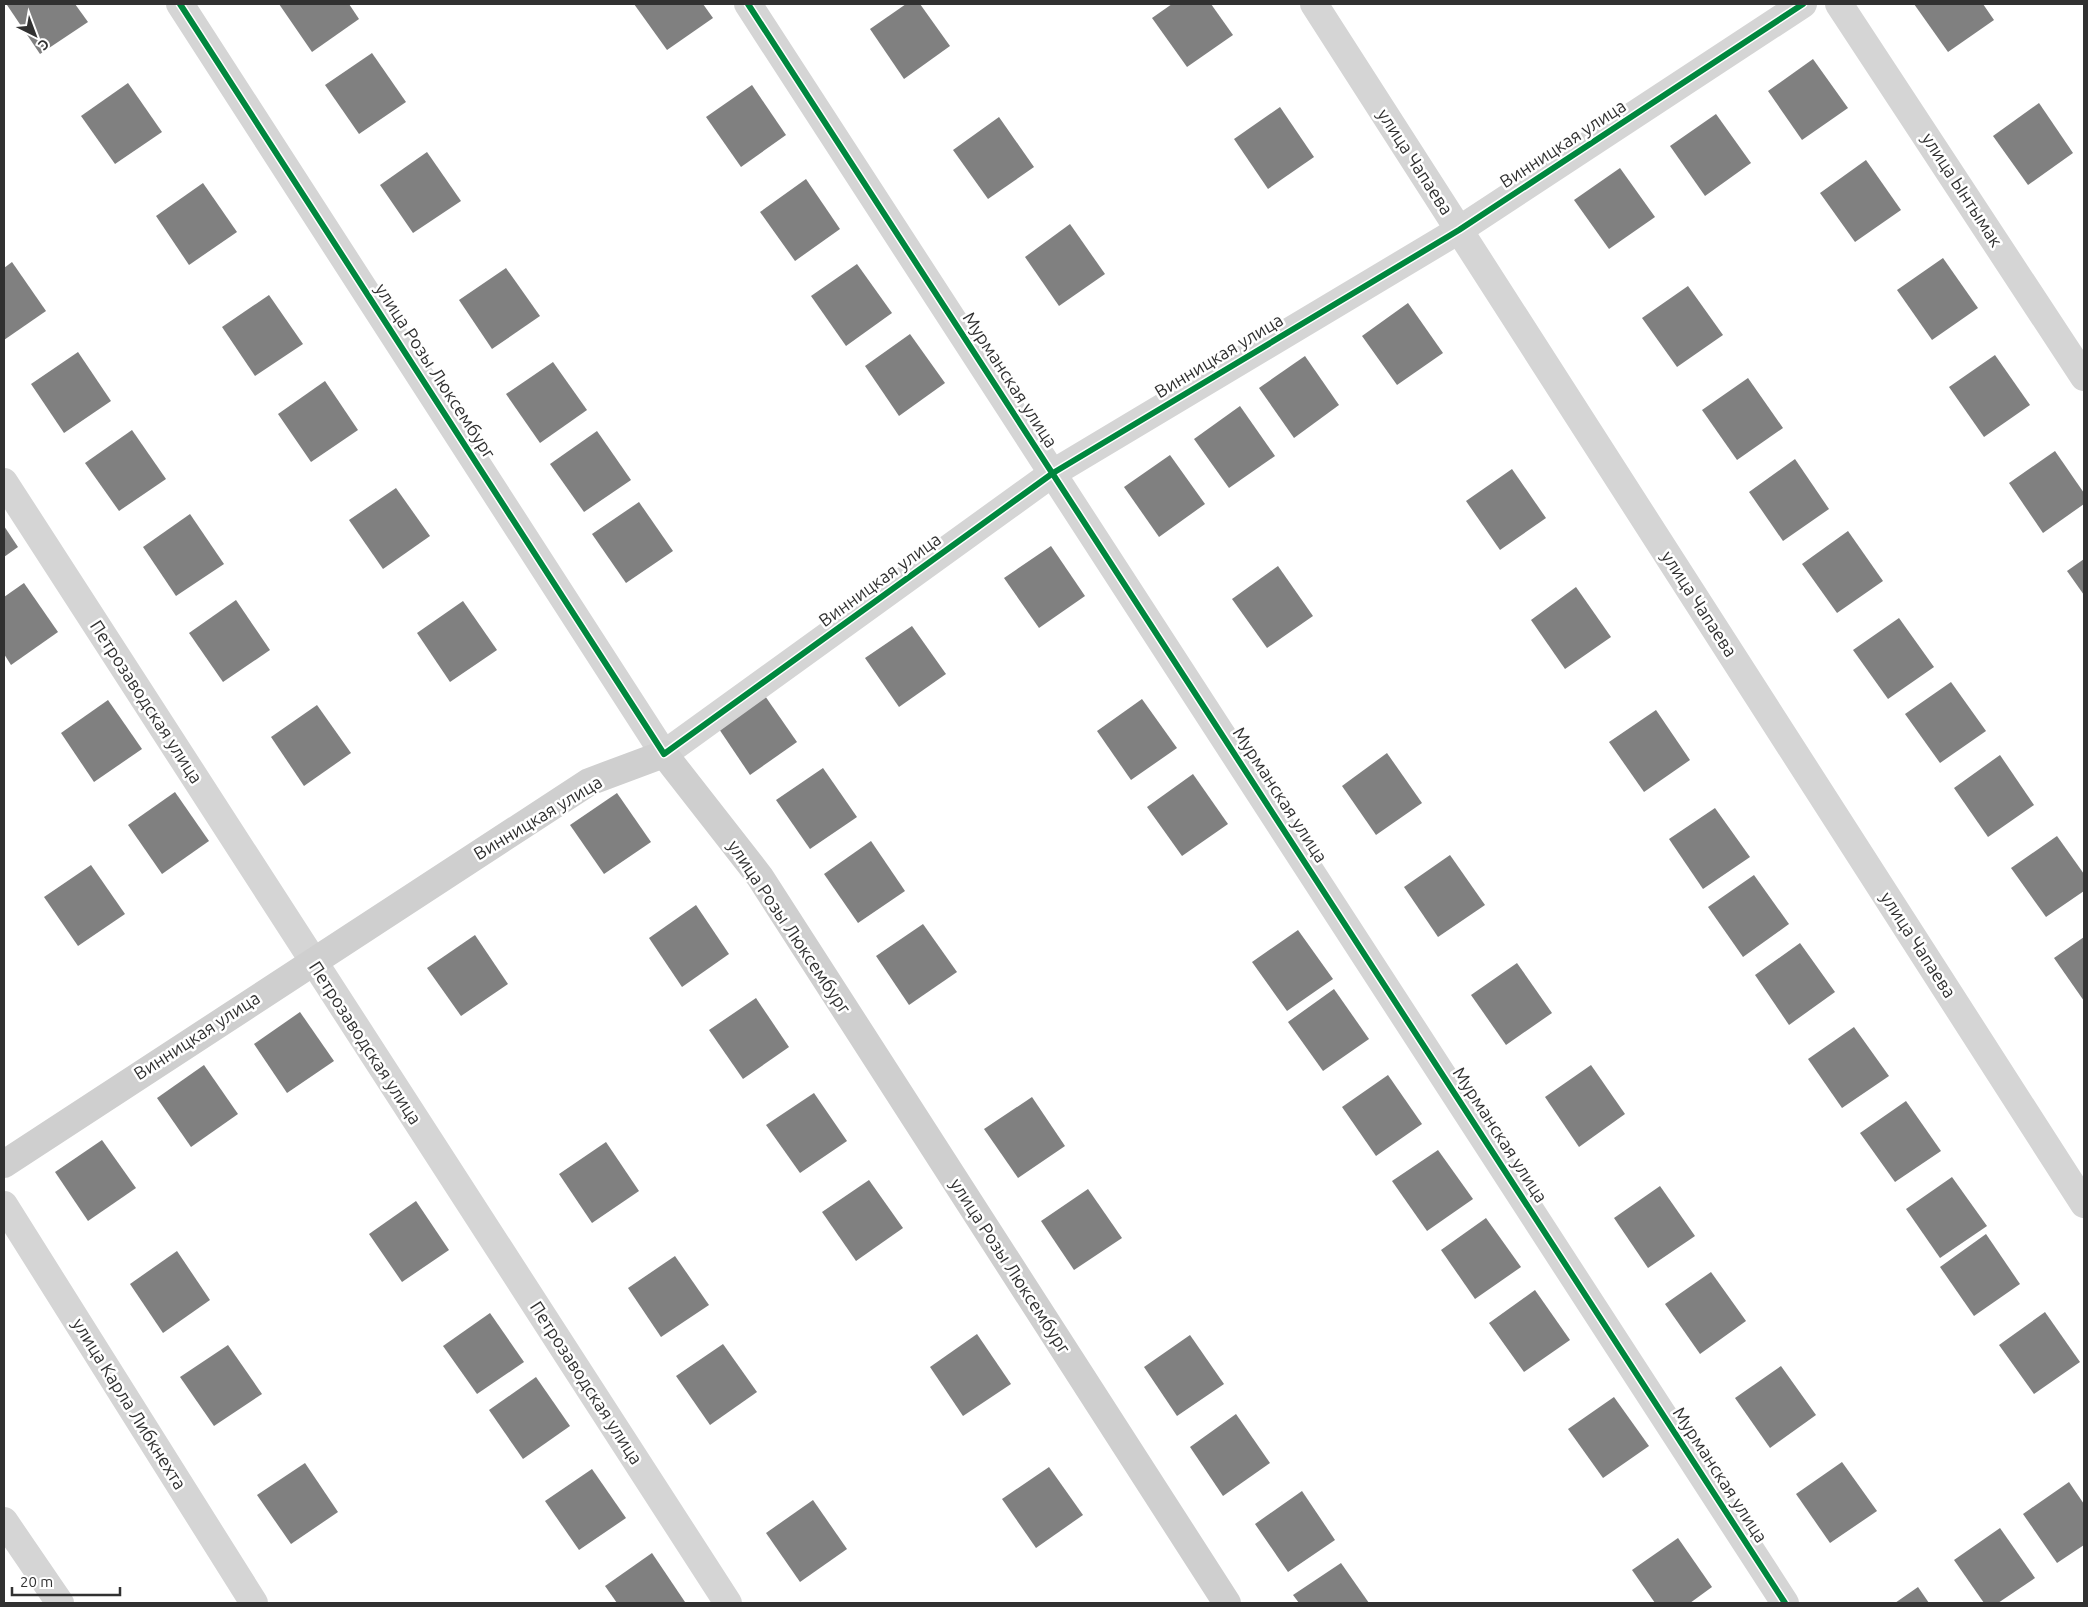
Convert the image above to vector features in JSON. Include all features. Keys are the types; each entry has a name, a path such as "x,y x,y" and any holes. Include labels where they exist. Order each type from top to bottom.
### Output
{"main road":[{"name":"Винницкая улица","path":"4,1164 588,782 664,754"},
{"name":"улица Розы Люксембург","path":"664,754 760,877 1227,1603"}],"street":[{"name":"улица Розы Люксембург","path":"180,4 664,754"},
{"name":"Мурманская улица","path":"748,4 1785,1603"},
{"name":"улица Чапаева","path":"1314,4 2084,1204"},
{"name":"Винницкая улица","path":"664,754 1053,473 1459,230 1803,4"},
{"name":"улица Ынтымак","path":"1839,4 2084,377"},
{"name":"Петрозаводская улица","path":"4,482 728,1603"},
{"name":"улица Карла Либкнехта","path":"4,1205 254,1603"},
{"path":"4,1521 60,1603"}],"building":[{"path":"75,4 88,22 40,54 7,5"},
{"path":"279,4 349,4 359,19 312,52"},
{"path":"634,4 703,4 713,18 667,50"},
{"path":"906,4 920,4 950,46 904,79 870,29"},
{"path":"1172,4 1211,4 1233,35 1187,67 1152,18"},
{"path":"1914,4 1983,4 1994,20 1948,52"},
{"path":"372,53 406,102 359,134 325,85"},
{"path":"1813,59 1848,108 1802,140 1768,91"},
{"path":"128,83 162,132 115,164 81,116"},
{"path":"752,85 786,135 741,167 706,117"},
{"path":"2039,103 2073,153 2028,185 1993,136"},
{"path":"1280,107 1314,157 1268,189 1234,139"},
{"path":"1716,114 1751,163 1705,196 1670,146"},
{"path":"999,117 1034,167 988,199 953,150"},
{"path":"427,152 461,201 413,233 380,185"},
{"path":"1866,160 1901,210 1855,242 1820,193"},
{"path":"1620,168 1655,217 1609,249 1574,200"},
{"path":"806,179 840,229 795,261 760,212"},
{"path":"203,183 237,232 189,265 156,216"},
{"path":"1070,224 1105,274 1059,306 1025,257"},
{"path":"1943,258 1978,308 1932,340 1897,290"},
{"path":"12,262 46,311 4,340 4,268"},
{"path":"857,264 892,313 846,346 811,296"},
{"path":"506,268 540,316 492,349 459,300"},
{"path":"1688,286 1723,335 1677,367 1642,318"},
{"path":"269,295 303,344 255,376 222,327"},
{"path":"1408,303 1443,353 1397,385 1362,336"},
{"path":"910,334 945,383 899,416 865,366"},
{"path":"78,352 111,401 64,433 31,384"},
{"path":"1995,355 2030,405 1984,437 1949,387"},
{"path":"1305,356 1339,405 1294,438 1259,388"},
{"path":"553,362 587,410 540,443 506,394"},
{"path":"1748,378 1783,428 1737,460 1702,410"},
{"path":"325,381 358,430 311,462 278,414"},
{"path":"1240,406 1275,456 1229,488 1194,439"},
{"path":"132,430 166,479 119,511 85,463"},
{"path":"597,431 631,480 584,512 550,464"},
{"path":"2055,451 2084,493 2084,504 2043,533 2009,483"},
{"path":"1170,455 1205,504 1159,537 1124,487"},
{"path":"1795,459 1829,509 1783,541 1749,492"},
{"path":"1512,469 1546,518 1500,550 1466,501"},
{"path":"396,488 430,536 383,569 349,520"},
{"path":"639,502 673,551 626,583 592,534"},
{"path":"190,514 224,564 176,596 143,547"},
{"path":"4,526 18,547 4,557"},
{"path":"1848,531 1883,581 1837,613 1802,564"},
{"path":"1051,546 1085,596 1039,628 1004,578"},
{"path":"2084,559 2084,595 2067,571"},
{"path":"1278,566 1313,616 1267,648 1232,599"},
{"path":"24,583 58,632 11,665 4,654 4,597"},
{"path":"1576,587 1611,637 1565,669 1531,620"},
{"path":"236,600 270,650 223,682 189,633"},
{"path":"463,601 497,650 450,682 417,633"},
{"path":"1899,618 1934,667 1888,699 1853,650"},
{"path":"912,626 946,674 899,707 865,658"},
{"path":"1951,682 1986,731 1940,763 1905,714"},
{"path":"763,693 797,742 750,775 717,726"},
{"path":"1142,699 1177,748 1131,780 1097,731"},
{"path":"108,700 142,749 94,782 61,733"},
{"path":"317,705 351,753 304,786 271,737"},
{"path":"1656,710 1690,760 1644,792 1609,742"},
{"path":"1387,753 1422,803 1376,835 1342,786"},
{"path":"2000,755 2034,805 1988,837 1954,788"},
{"path":"823,768 857,817 810,849 776,800"},
{"path":"1193,774 1228,824 1182,856 1147,807"},
{"path":"175,792 209,841 162,874 128,825"},
{"path":"617,793 651,842 604,874 570,825"},
{"path":"1715,808 1750,857 1703,889 1669,839"},
{"path":"2057,836 2084,874 2084,891 2046,917 2011,868"},
{"path":"871,841 905,891 858,923 824,874"},
{"path":"1450,855 1485,905 1438,937 1404,887"},
{"path":"91,865 125,914 78,946 44,897"},
{"path":"1754,875 1789,924 1743,957 1708,907"},
{"path":"696,905 729,954 682,987 649,938"},
{"path":"923,924 957,972 909,1005 876,956"},
{"path":"1298,930 1333,979 1287,1011 1252,962"},
{"path":"475,935 508,984 461,1016 427,968"},
{"path":"2084,937 2084,1001 2054,958"},
{"path":"1800,943 1835,992 1789,1025 1755,975"},
{"path":"1517,963 1552,1013 1506,1045 1471,995"},
{"path":"1334,989 1369,1039 1323,1071 1288,1022"},
{"path":"756,998 789,1047 743,1079 709,1030"},
{"path":"300,1012 334,1061 287,1093 254,1044"},
{"path":"1854,1027 1889,1076 1842,1108 1808,1059"},
{"path":"204,1065 238,1114 191,1147 157,1098"},
{"path":"1591,1065 1625,1114 1579,1147 1545,1097"},
{"path":"1388,1075 1422,1124 1376,1156 1342,1107"},
{"path":"814,1093 847,1141 800,1173 766,1125"},
{"path":"1032,1097 1065,1146 1018,1178 984,1129"},
{"path":"1906,1101 1941,1151 1895,1182 1860,1133"},
{"path":"102,1140 136,1188 88,1221 55,1172"},
{"path":"606,1142 639,1191 592,1223 559,1174"},
{"path":"1438,1150 1473,1199 1427,1231 1392,1181"},
{"path":"1952,1177 1987,1226 1940,1258 1906,1209"},
{"path":"869,1180 903,1228 856,1261 822,1212"},
{"path":"1660,1186 1695,1236 1648,1268 1614,1218"},
{"path":"1088,1189 1122,1238 1074,1270 1041,1221"},
{"path":"416,1201 449,1250 402,1282 369,1234"},
{"path":"1486,1218 1521,1267 1475,1299 1441,1250"},
{"path":"1986,1234 2020,1284 1974,1316 1940,1267"},
{"path":"177,1251 210,1300 163,1333 130,1284"},
{"path":"675,1256 709,1305 661,1337 628,1288"},
{"path":"1711,1272 1746,1321 1700,1354 1665,1304"},
{"path":"1535,1290 1570,1340 1524,1372 1489,1323"},
{"path":"2045,1312 2080,1362 2034,1394 1999,1345"},
{"path":"490,1313 524,1362 477,1394 443,1346"},
{"path":"977,1334 1011,1384 963,1416 930,1367"},
{"path":"1190,1335 1224,1384 1177,1416 1144,1367"},
{"path":"723,1344 757,1392 710,1425 676,1376"},
{"path":"228,1345 262,1394 214,1426 180,1377"},
{"path":"1781,1366 1816,1415 1770,1448 1735,1398"},
{"path":"536,1377 570,1426 523,1459 489,1410"},
{"path":"1614,1397 1649,1446 1603,1478 1568,1429"},
{"path":"1236,1414 1270,1463 1223,1496 1190,1447"},
{"path":"1842,1462 1877,1511 1830,1543 1796,1494"},
{"path":"305,1463 338,1512 291,1544 257,1495"},
{"path":"1049,1467 1083,1515 1036,1548 1002,1499"},
{"path":"592,1469 626,1518 579,1550 545,1501"},
{"path":"2069,1482 2084,1504 2084,1545 2057,1563 2023,1514"},
{"path":"1302,1491 1335,1540 1288,1572 1255,1524"},
{"path":"813,1500 847,1549 800,1582 766,1533"},
{"path":"2000,1528 2035,1578 1998,1603 1984,1603 1954,1560"},
{"path":"1678,1538 1712,1587 1690,1603 1655,1603 1632,1570"},
{"path":"652,1553 685,1602 617,1603 605,1586"},
{"path":"1341,1563 1369,1603 1299,1603 1293,1595"},
{"path":"1918,1587 1929,1603 1895,1603"}],"cycle path":[{"path":"180,4 664,754 1053,473 1459,230 1803,4"},
{"path":"748,4 1785,1603"}]}
